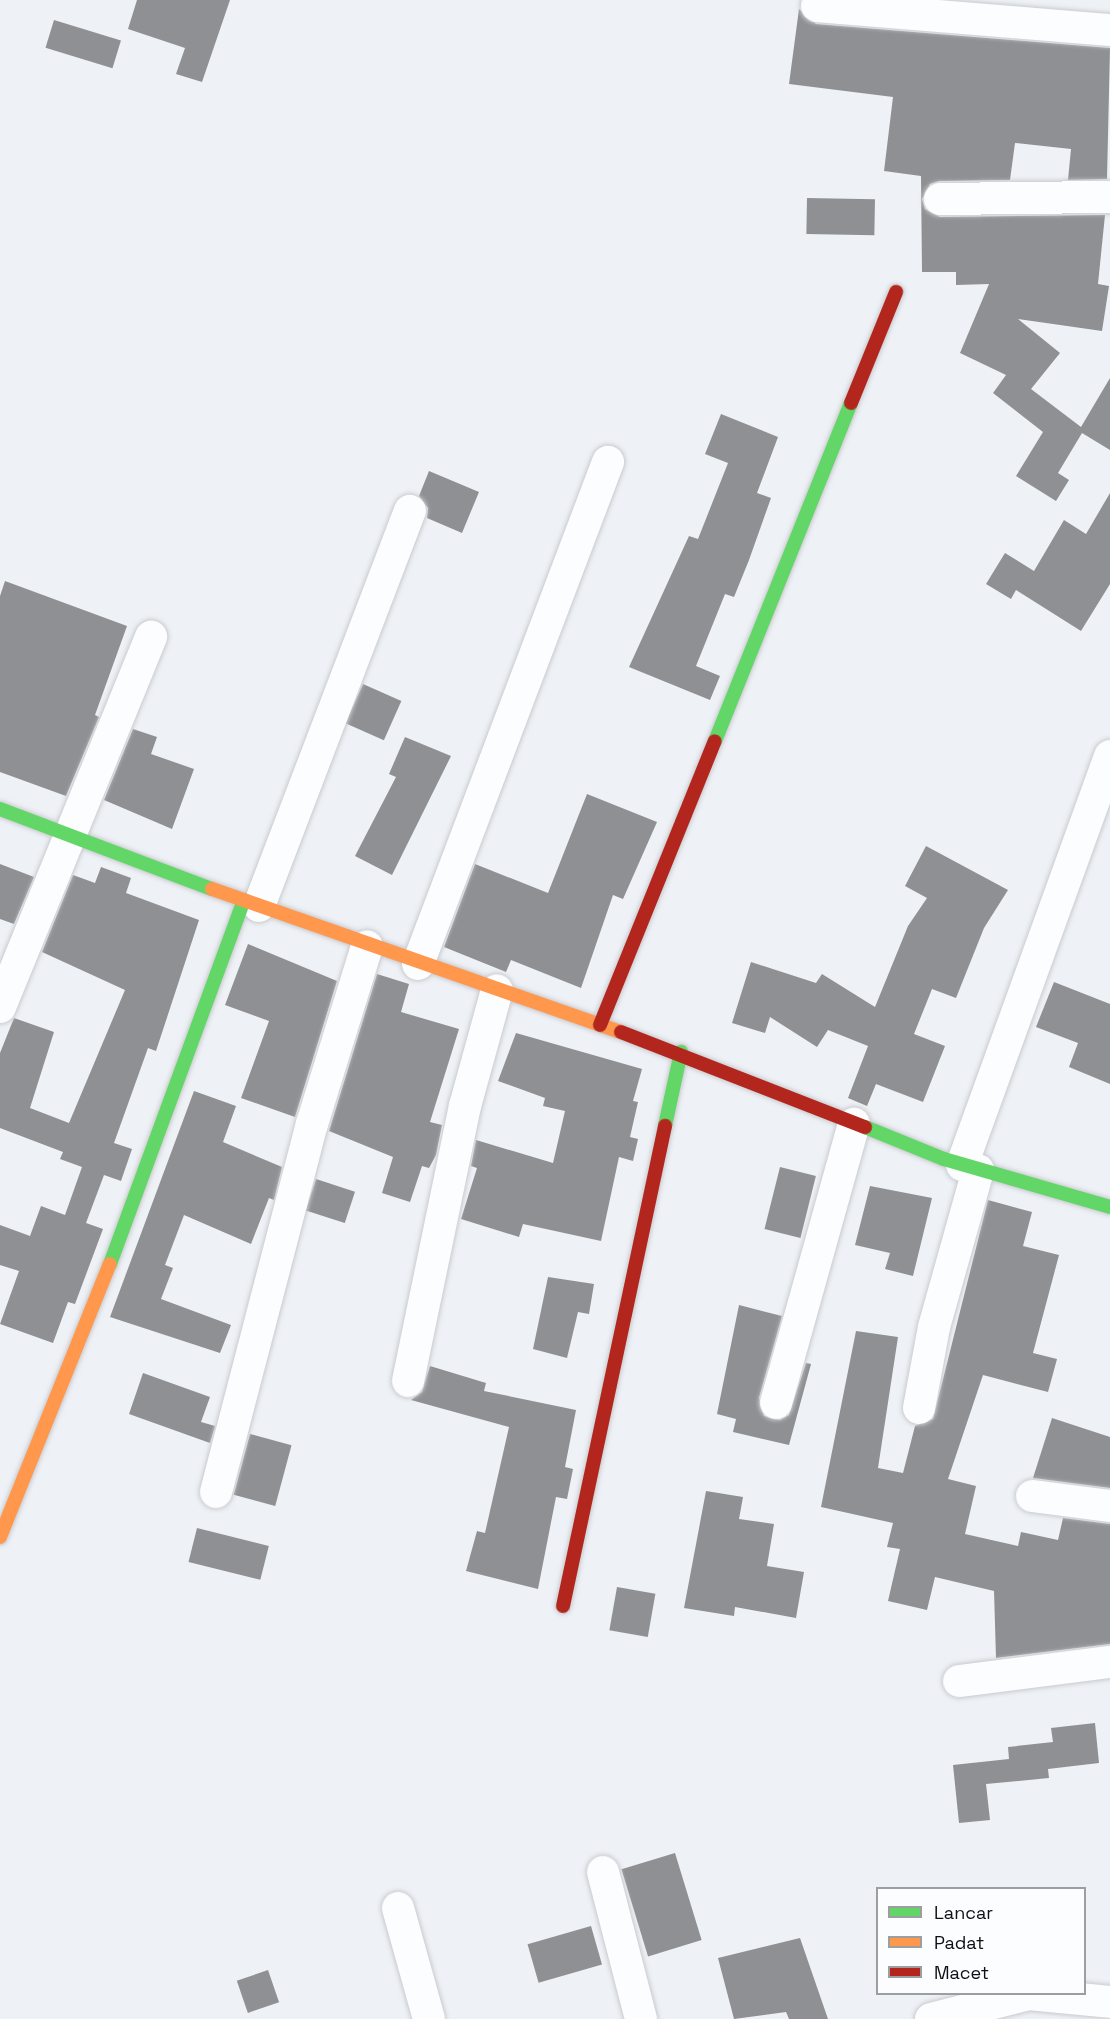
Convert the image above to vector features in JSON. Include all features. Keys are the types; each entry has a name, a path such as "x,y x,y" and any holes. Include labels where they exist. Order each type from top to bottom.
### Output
{"street":[{"path":"817,6 1110,30"},
{"path":"940,199 1110,197"},
{"path":"600,1025 896,292"},
{"path":"418,964 608,462"},
{"path":"0,1537 99,1295 252,903 410,511"},
{"path":"0,1007 68,834 151,637"},
{"path":"919,1408 934,1327 970,1167 1110,756"},
{"path":"0,809 367,946 681,1052 854,1124 970,1167 1110,1207"},
{"path":"216,1492 312,1124 367,946"},
{"path":"408,1381 465,1106 497,990"},
{"path":"563,1606 681,1052"},
{"path":"776,1403 854,1124"},
{"path":"1032,1496 1110,1506"},
{"path":"959,1681 1110,1662"},
{"path":"603,1872 641,2019"},
{"path":"398,1908 429,2019"},
{"path":"931,2019 1025,1995"},
{"path":"1039,1995 1110,2002"}],"building":[{"path":"137,0 230,0 202,82 176,74 185,48 128,29"},
{"path":"799,9 816,24 1110,48 1107,179 1068,180 1071,149 1015,143 1010,180 939,181 930,184 922,199 925,209 940,217 1105,215 1098,284 1109,286 1102,331 1018,319 1060,353 1031,389 1081,427 1110,378 1110,450 1082,433 1058,473 1069,480 1056,501 1016,476 1043,432 993,393 1006,375 960,353 989,284 956,285 956,272 922,272 921,176 884,171 893,97 789,84"},
{"path":"54,20 121,40 112,68 46,48"},
{"path":"807,198 875,199 874,235 806,234"},
{"path":"721,414 778,437 757,493 771,498 749,560 734,597 725,594 696,666 720,676 710,700 629,667 689,536 698,539 728,463 705,454"},
{"path":"429,471 479,492 462,533 427,518 428,508 419,496"},
{"path":"1110,493 1110,584 1081,631 1016,590 1011,599 986,584 1005,553 1034,571 1064,520 1086,534"},
{"path":"5,581 127,626 95,715 99,717 66,796 0,772 0,596"},
{"path":"363,684 401,701 384,740 346,723"},
{"path":"133,729 157,737 151,754 194,769 172,829 104,800"},
{"path":"405,737 451,756 392,875 355,856 396,777 389,774"},
{"path":"587,794 657,822 623,899 613,895 581,988 511,960 506,972 444,947 475,864 548,893"},
{"path":"926,846 1008,890 984,928 956,998 932,989 914,1034 945,1046 923,1102 876,1084 867,1106 848,1098 868,1046 828,1030 817,1047 770,1017 765,1033 732,1023 751,962 816,983 822,974 875,1007 908,926 927,898 905,886"},
{"path":"0,864 34,877 14,924 0,919"},
{"path":"101,867 131,878 126,893 199,920 156,1051 148,1048 114,1143 132,1149 121,1181 104,1175 86,1223 103,1229 75,1304 68,1302 53,1343 0,1324 19,1271 0,1265 0,1225 30,1236 41,1206 65,1215 82,1167 60,1159 63,1152 0,1128 0,1053 14,1018 54,1032 30,1108 69,1123 125,990 42,952 73,875 95,883"},
{"path":"248,944 337,981 295,1117 241,1098 269,1021 225,1005"},
{"path":"377,974 409,984 401,1012 459,1029 430,1122 442,1125 436,1155 429,1168 422,1166 410,1202 382,1193 393,1157 329,1131"},
{"path":"1054,982 1110,1004 1110,1084 1069,1067 1078,1043 1036,1027"},
{"path":"516,1033 642,1069 633,1101 638,1102 630,1137 638,1139 633,1161 619,1157 601,1241 523,1224 519,1237 461,1219 477,1168 471,1166 476,1140 553,1163 565,1111 543,1106 545,1098 498,1081"},
{"path":"194,1091 236,1106 223,1142 282,1167 274,1200 269,1198 251,1244 184,1215 165,1265 173,1268 161,1299 231,1325 220,1353 110,1317"},
{"path":"780,1167 816,1176 800,1238 765,1229"},
{"path":"316,1179 355,1192 345,1223 306,1210"},
{"path":"870,1186 932,1198 913,1276 885,1269 890,1253 855,1245"},
{"path":"988,1200 1032,1212 1023,1246 1059,1255 1033,1353 1057,1359 1048,1392 983,1375 948,1479 976,1486 965,1534 1018,1546 1021,1532 1058,1540 1063,1518 1110,1524 1110,1644 996,1658 994,1591 935,1577 927,1610 888,1601 900,1549 887,1547 893,1523 821,1507 856,1331 898,1337 878,1468 903,1473 915,1426 933,1419"},
{"path":"548,1277 594,1284 589,1314 578,1312 567,1358 533,1349"},
{"path":"739,1305 782,1316 759,1398 764,1416 780,1420 789,1415 806,1363 811,1364 789,1445 733,1432 736,1419 717,1414"},
{"path":"430,1366 486,1383 484,1391 576,1410 565,1467 573,1469 567,1499 556,1497 538,1589 466,1571 477,1531 485,1533 509,1427 411,1400 422,1392"},
{"path":"143,1373 210,1397 201,1422 215,1426 210,1443 129,1414"},
{"path":"1052,1418 1110,1437 1110,1488 1033,1478"},
{"path":"250,1434 292,1445 275,1506 234,1495"},
{"path":"706,1491 743,1497 739,1519 774,1524 767,1566 804,1572 796,1618 735,1607 734,1616 684,1608"},
{"path":"197,1528 269,1546 260,1580 189,1562"},
{"path":"617,1587 655,1594 648,1637 609,1630"},
{"path":"1095,1723 1099,1763 1048,1769 1049,1778 986,1784 990,1820 959,1823 953,1765 1009,1759 1008,1747 1053,1742 1051,1728"},
{"path":"675,1853 702,1940 648,1956 621,1869"},
{"path":"591,1926 602,1964 539,1983 528,1944"},
{"path":"800,1938 828,2019 789,2019 786,2012 734,2019 718,1958"},
{"path":"268,1970 279,2002 248,2013 237,1981"}],"traffic: fast":[{"path":"715,741 851,403"},
{"path":"0,809 212,889"},
{"path":"110,1264 244,900"},
{"path":"665,1126 681,1052"},
{"path":"865,1127 944,1159 1110,1207"}],"traffic: slow":[{"path":"212,889 621,1032"},
{"path":"0,1537 110,1264"}],"traffic: jam":[{"path":"851,403 896,292"},
{"path":"600,1025 715,741"},
{"path":"621,1032 865,1127"},
{"path":"563,1606 665,1126"}]}
